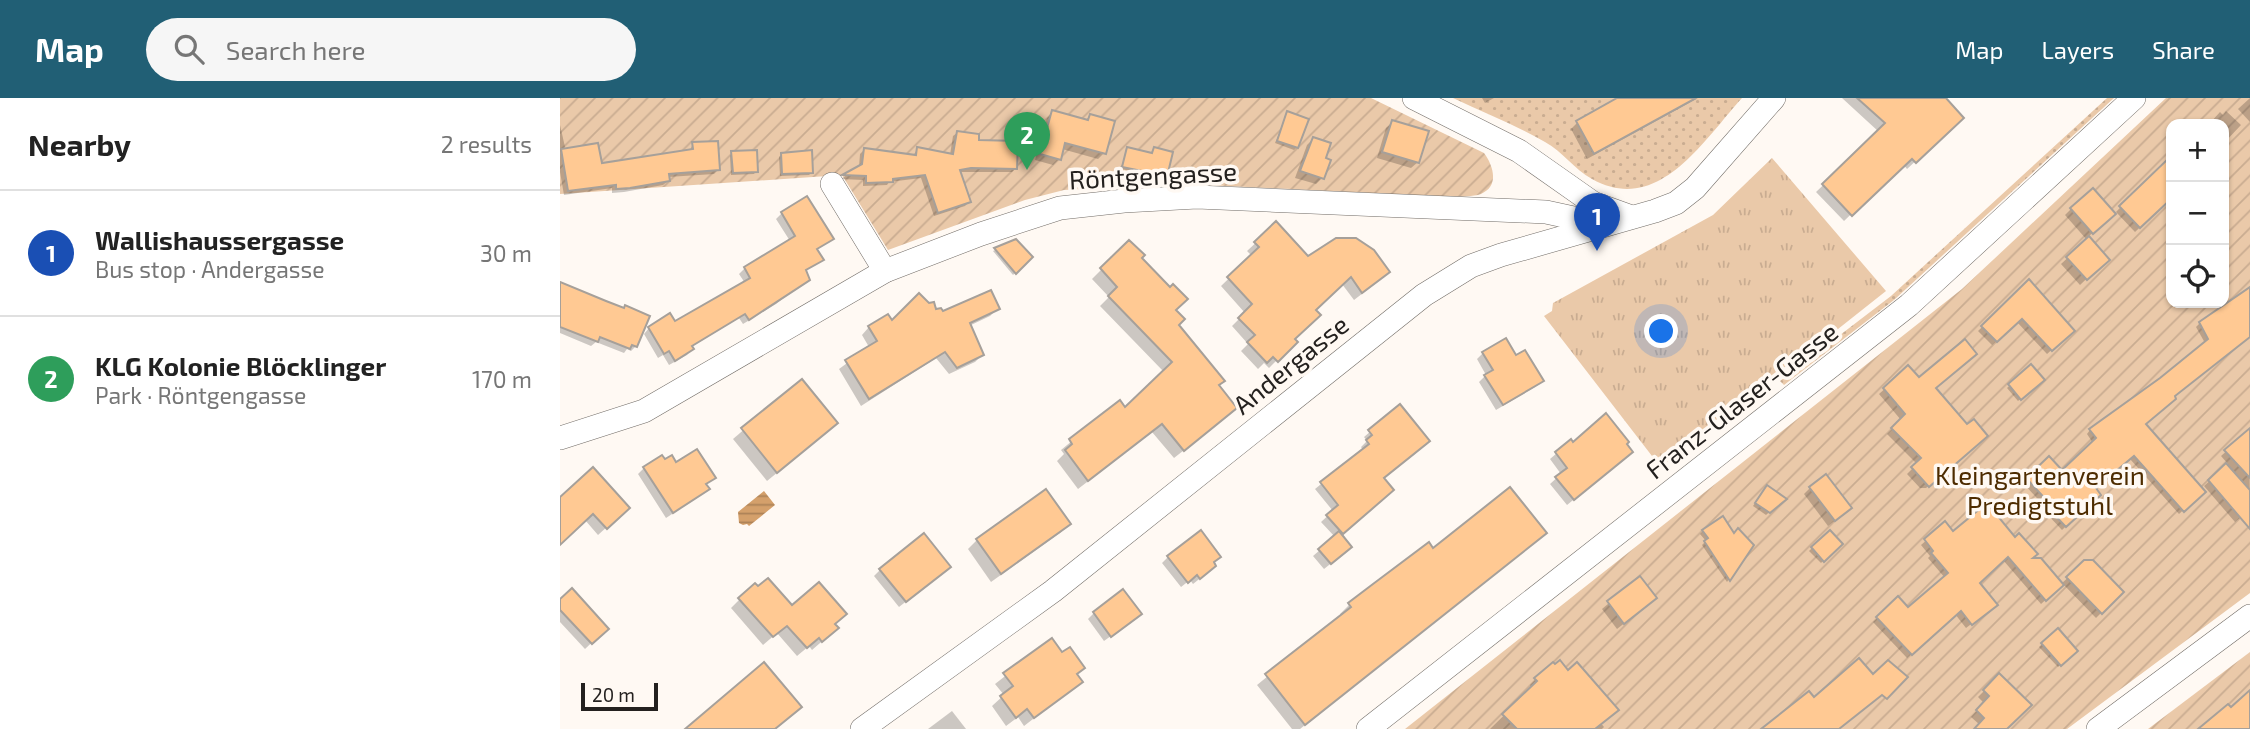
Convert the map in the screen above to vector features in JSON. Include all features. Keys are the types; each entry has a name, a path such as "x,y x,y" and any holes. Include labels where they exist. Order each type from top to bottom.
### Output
{"street":[{"path":"1414,98 1518,151 1593,203 1632,217"},
{"name":"Andergasse","path":"862,729 1053,591 1424,295 1471,266 1501,255 1676,203 1695,188 1774,98"},
{"name":"Franz-Glaser-Gasse","path":"1368,729 1909,305 2134,98"},
{"path":"832,184 885,271"},
{"name":"Röntgengasse","path":"560,438 644,411 885,271 981,234 1060,208 1197,197 1546,212 1592,222 1632,217"},
{"path":"2098,729 2250,616"}],"green space":[{"path":"560,98 1371,98 1484,153 1492,169 1493,181 1481,194 1452,197 1186,184 1064,190 1025,200 888,250 842,175 560,194"},
{"path":"1453,98 1742,98 1695,152 1677,168 1658,181 1638,188 1616,188 1592,179 1545,142"},
{"path":"2107,98 2114,98 1894,300 1784,385 1780,381 1891,296"},
{"name":"Kleingartenverein Predigtstuhl","path":"2166,98 2250,98 2250,593 2067,729 1405,729 1962,289"},
{"path":"1772,158 1886,291 1675,452 1662,469 1544,316 1552,311 1553,303 1713,215"},
{"path":"2250,652 2250,729 2148,729"}],"shaded area":[{"path":"764,491 775,505 749,526 739,523 738,512"}],"building":[{"path":"1617,98 1696,98 1594,154 1576,121"},
{"path":"1857,98 1946,98 1964,118 1916,163 1912,159 1852,216 1822,184 1885,123"},
{"path":"1052,110 1088,120 1090,114 1115,121 1106,154 1065,143 1061,160 1040,154"},
{"path":"1287,111 1309,119 1298,148 1277,141"},
{"path":"1392,120 1429,131 1419,163 1382,152"},
{"path":"957,131 979,134 979,140 1018,141 1017,169 960,170 971,202 938,213 925,175 893,179 893,182 866,183 866,176 842,175 862,164 864,148 916,155 917,147 953,154"},
{"path":"1313,137 1331,143 1326,158 1331,160 1324,179 1300,171"},
{"path":"718,141 720,170 669,174 670,181 630,188 616,189 616,185 568,191 561,149 598,143 602,163 693,149 692,142"},
{"path":"1127,147 1152,153 1154,147 1173,152 1166,181 1141,175 1142,171 1122,167"},
{"path":"757,150 758,172 733,173 731,151"},
{"path":"812,150 813,173 782,174 781,153"},
{"path":"2166,161 2166,204 2140,228 2119,206"},
{"path":"2093,188 2116,214 2093,234 2070,208"},
{"path":"807,196 834,239 817,249 824,260 806,270 810,280 749,320 745,314 692,346 694,349 675,361 669,351 664,354 648,327 670,313 675,321 750,278 744,267 795,236 781,212"},
{"path":"1276,221 1308,256 1336,238 1356,238 1374,250 1390,272 1362,293 1351,277 1316,310 1321,315 1295,339 1298,342 1278,362 1273,357 1267,363 1247,342 1255,335 1238,318 1252,304 1227,277 1259,247 1254,242"},
{"path":"2089,236 2110,260 2087,280 2066,257"},
{"path":"1016,239 1033,257 1016,274 994,248"},
{"path":"1129,240 1145,255 1142,258 1170,287 1173,284 1188,299 1176,310 1185,319 1179,325 1225,381 1219,385 1237,408 1184,451 1162,424 1088,481 1065,450 1072,444 1069,439 1120,400 1125,407 1172,362 1108,296 1117,287 1100,268"},
{"path":"2029,279 2075,331 2052,351 2022,319 1997,342 1981,326"},
{"path":"560,282 650,316 637,347 632,345 630,349 600,337 598,342 560,327"},
{"path":"2250,287 2250,337 2175,396 2176,399 2146,424 2206,492 2184,512 2134,456 2096,488 2101,495 2066,527 2048,508 2051,505 2026,478 2049,456 2062,470 2096,438 2089,429 2160,378 2208,339 2199,322 2219,308 2229,308 2229,301"},
{"path":"991,290 1000,309 970,323 984,355 957,368 945,352 869,399 845,360 877,341 868,326 888,314 892,320 919,293 929,303 934,302 936,309 941,308 943,311"},
{"path":"1506,338 1516,355 1525,350 1544,381 1503,405 1484,375 1493,370 1482,352"},
{"path":"1965,339 1977,354 1936,388 1967,424 1974,419 1988,436 1929,487 1911,467 1921,458 1891,428 1905,414 1883,388 1908,365 1919,377"},
{"path":"2031,364 2045,380 2021,400 2008,384"},
{"path":"802,379 838,423 777,473 741,428"},
{"path":"1400,404 1430,441 1384,478 1394,490 1343,534 1326,515 1338,505 1320,482 1369,444 1366,440 1372,435 1368,430"},
{"path":"1606,413 1629,442 1627,444 1633,452 1574,500 1555,477 1567,468 1555,452 1571,439 1573,442"},
{"path":"2250,428 2250,478 2224,450"},
{"path":"697,449 716,478 706,484 710,489 673,513 643,467 662,455 665,459 672,455 676,462"},
{"path":"2226,463 2250,490 2250,529 2208,480"},
{"path":"593,467 630,508 607,529 593,514 560,545 560,497"},
{"path":"1826,474 1852,508 1835,521 1809,487"},
{"path":"1767,485 1787,499 1770,513 1755,503"},
{"path":"1510,487 1547,533 1305,725 1265,674 1351,607 1348,603 1429,542 1433,548"},
{"path":"1046,489 1071,524 1001,574 976,539"},
{"path":"1987,503 2015,537 2019,533 2038,554 2033,558 2041,558 2064,585 2046,601 2008,557 1980,583 1998,605 1972,625 1961,611 1912,655 1876,617 1898,596 1908,607 1948,573 1931,553 1933,551 1924,539 1945,521 1953,531"},
{"path":"1723,516 1734,533 1738,528 1754,545 1730,581 1704,541 1708,538 1702,530"},
{"path":"1201,530 1221,557 1214,562 1216,566 1200,579 1197,575 1188,583 1167,556"},
{"path":"1830,530 1843,544 1824,562 1811,547"},
{"path":"1339,531 1352,547 1331,564 1318,549"},
{"path":"924,533 951,567 906,602 879,569"},
{"path":"2084,560 2093,560 2124,592 2102,614 2066,577"},
{"path":"1640,576 1657,598 1624,624 1607,601"},
{"path":"768,578 792,605 819,582 847,614 835,624 839,628 822,642 819,638 807,648 787,626 773,637 738,598 755,583 758,586"},
{"path":"572,588 609,629 592,644 560,610 560,599"},
{"path":"1123,589 1142,614 1111,637 1093,612"},
{"path":"2058,628 2078,651 2061,666 2041,643"},
{"path":"1052,638 1062,652 1070,647 1085,668 1077,674 1083,682 1034,718 1027,709 1016,718 1000,696 1013,686 1003,673"},
{"path":"1859,658 1873,674 1888,660 1908,677 1887,699 1882,695 1839,729 1761,729 1809,691 1814,697"},
{"path":"1560,660 1568,670 1577,662 1619,710 1595,729 1517,729 1502,714 1537,681 1534,678 1553,662 1555,664"},
{"path":"764,662 802,707 775,729 685,729"},
{"path":"1999,673 2032,705 2007,729 1974,729 1984,718 1976,710 1989,696 1983,690"},
{"path":"2250,690 2250,729 2198,729 2228,704 2231,707"}],"place":[{"name":"KLG Kolonie Blöcklinger","path":"1027,170"},
{"name":"Wallishaussergasse","path":"1597,251"}]}
